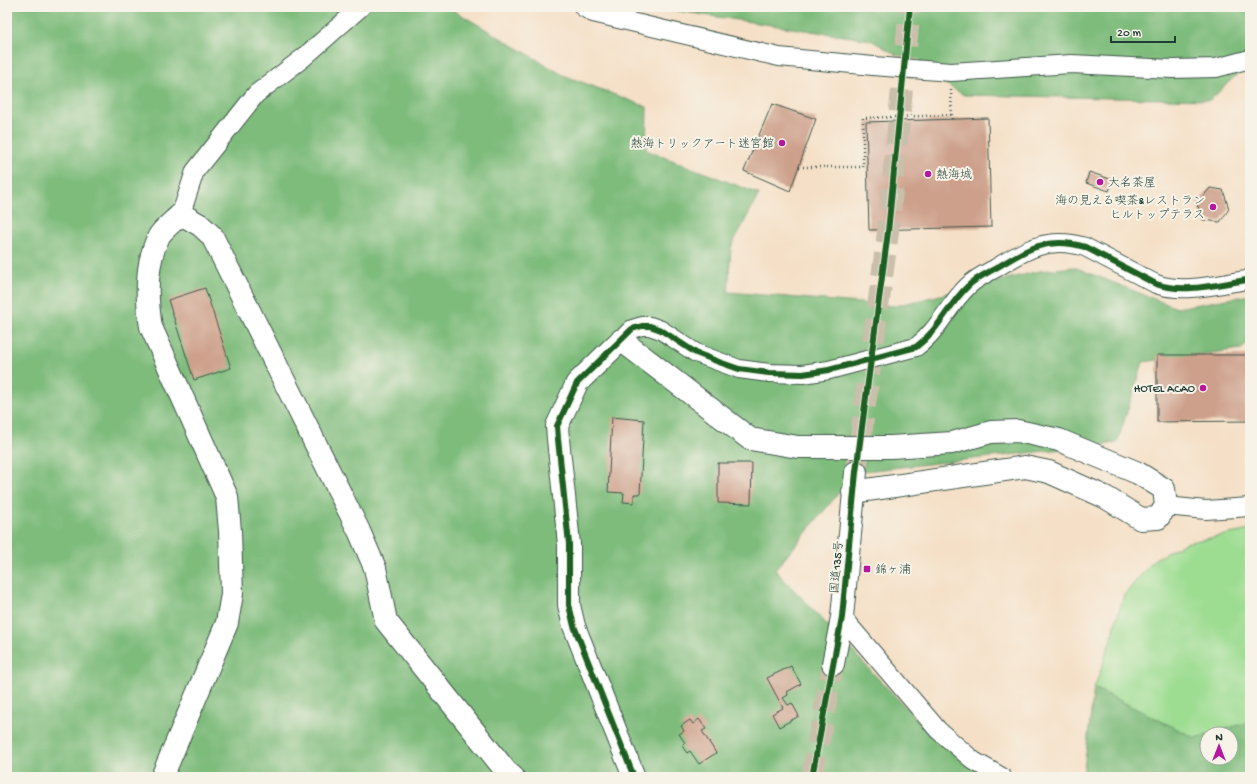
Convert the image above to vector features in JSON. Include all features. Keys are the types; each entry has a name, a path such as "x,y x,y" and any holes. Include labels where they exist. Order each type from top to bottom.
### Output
{"main road":[{"path":"162,777 227,623 232,594 230,531 227,497 151,327 147,300 150,263 160,235 181,214 200,225 212,236 216,243 359,531 375,568 386,621 506,771 513,777"},
{"path":"634,777 574,626 569,605 569,544 557,426 577,383 621,340 750,439 798,447 898,446 952,443 991,432 1018,431 1059,440 1138,473 1164,489 1166,506"},
{"name":"国道135号","path":"833,664 842,617 854,482 1025,468 1049,472 1105,497 1141,519 1158,518 1166,506"}],"street":[{"path":"181,214 195,171 256,94 303,58 361,7"},
{"path":"584,7 593,13 779,57 873,66 951,72 1071,64 1172,69 1216,68 1250,59"},
{"path":"621,340 632,329 642,326 650,326 661,330 696,353 739,369 769,373 803,374 829,370 916,347 927,338 968,286 976,280 1017,255 1033,248 1058,242 1073,243 1085,247 1156,284 1167,288 1182,289 1247,280 1250,278"},
{"path":"1166,506 1206,510 1250,507"},
{"path":"842,617 938,730 974,761 1002,777"}],"path":[{"path":"951,72 952,120"},
{"path":"799,167 863,167 863,118 951,115"}],"green space":[{"path":"7,7 448,7 563,75 647,107 646,150 759,194 731,247 728,292 895,306 1040,271 1074,267 1177,308 1250,295 1250,342 1241,349 1143,362 1117,443 856,472 775,570 930,733 991,777 7,777"},
{"path":"651,7 1250,7 1250,62 1210,100 964,95 871,40"},
{"path":"1250,530 1250,722 1236,726 1199,726 1199,737 1195,738 1094,688 1124,595 1155,559 1185,543"},
{"path":"1094,688 1195,738 1199,737 1199,766 1239,766 1239,726 1236,726 1250,722 1250,777 1083,777"}],"building":[{"name":"熱海トリックアート迷宮館","path":"772,104 816,119 790,191 744,171"},
{"name":"熱海城","path":"988,118 991,227 869,230 866,122"},
{"name":"大名茶屋","path":"1089,172 1113,180 1109,191 1086,183"},
{"name":"海の見える喫茶&レストラン ヒルトップテラス","path":"1210,188 1223,190 1229,209 1220,222 1203,220 1197,204"},
{"path":"205,288 231,368 194,380 168,300"},
{"name":"HOTEL ACAO","path":"1157,355 1250,355 1250,421 1157,422"},
{"path":"612,417 644,420 640,494 634,494 634,503 623,502 624,493 608,492"},
{"path":"718,463 752,463 751,504 718,503"},
{"path":"791,666 801,684 787,692 788,695 783,698 788,705 792,703 799,716 779,727 772,714 783,708 767,678"},
{"path":"699,719 706,729 702,731 716,753 699,764 690,751 687,753 682,746 685,743 679,734 684,731 681,726 690,720 693,724"}],"tunnel":[{"path":"856,472 888,232 910,7"},
{"path":"812,777 833,664"}],"cycle path":[{"path":"812,777 842,617 856,472 888,232 910,7"},
{"path":"634,777 574,626 569,605 569,544 557,426 577,383 632,329 642,326 650,326 661,330 696,353 739,369 769,373 803,374 829,370 916,347 931,333 961,293 974,281 1018,255 1038,246 1060,243 1085,247 1156,284 1167,287 1201,287 1247,280 1250,278"}],"place":[{"name":"熱海トリックアート迷宮館","path":"782,143"},
{"name":"熱海城","path":"928,174"},
{"name":"大名茶屋","path":"1100,182"},
{"name":"海の見える喫茶&レストラン ヒルトップテラス","path":"1213,207"},
{"name":"HOTEL ACAO","path":"1203,388"},
{"name":"錦ヶ浦","path":"867,569"}]}
